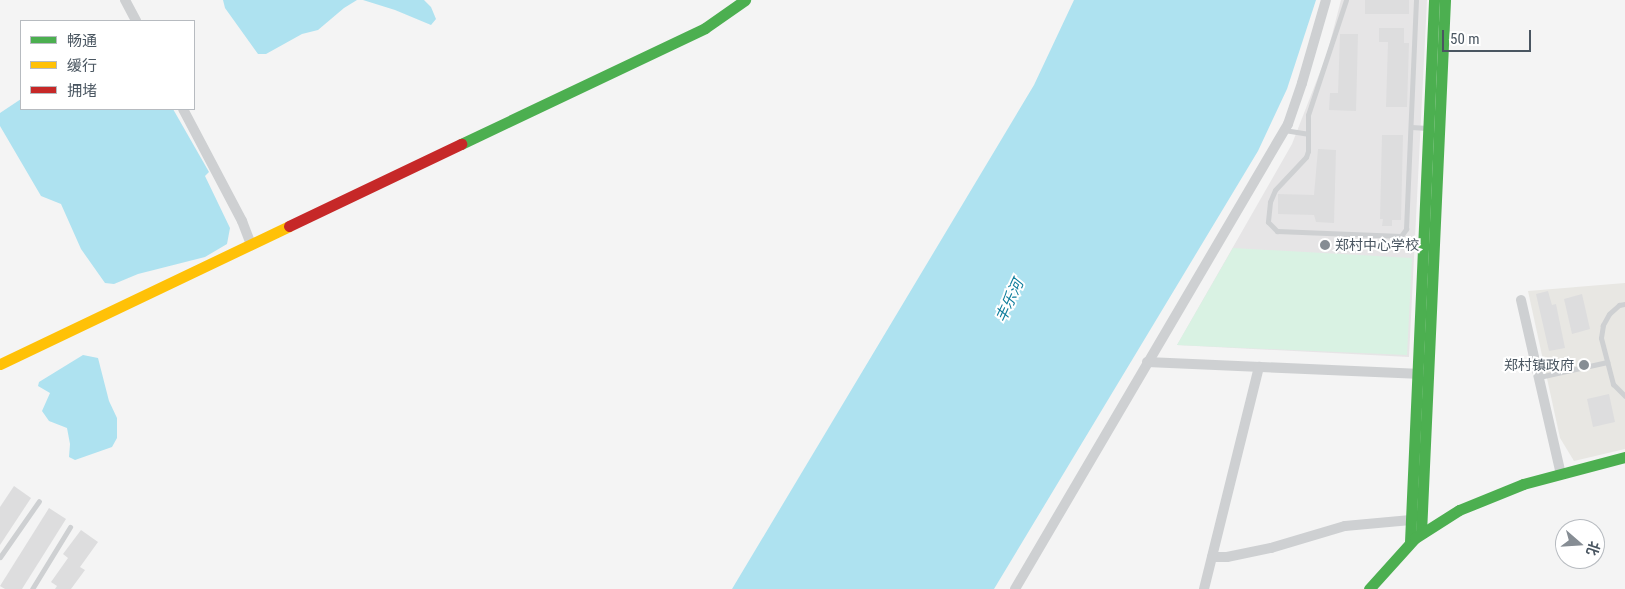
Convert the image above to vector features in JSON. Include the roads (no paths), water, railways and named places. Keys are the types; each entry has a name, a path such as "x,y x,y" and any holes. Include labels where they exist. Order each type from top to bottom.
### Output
{"street":[{"path":"124,0 135,20"},
{"path":"0,364 706,28 745,0"},
{"path":"1015,589 1147,362 1247,197 1284,130 1302,83 1326,0"},
{"path":"1421,533 1429,128 1434,0"},
{"path":"1410,542 1423,374 1445,0"},
{"path":"184,110 242,221 251,245"},
{"path":"1521,300 1561,474"},
{"path":"1147,362 1423,374"},
{"path":"1204,589 1259,367"},
{"path":"1369,589 1410,542 1447,516 1486,498 1561,474 1625,457"},
{"path":"1212,557 1227,557 1271,548 1346,526 1411,520"}],"lane":[{"path":"1346,0 1308,115 1308,151 1306,157 1272,196 1268,222 1271,227 1277,230 1401,236 1406,229 1416,0"},
{"path":"1411,127 1429,128"},
{"path":"1284,130 1294,134 1308,134"},
{"path":"1625,304 1614,309 1603,325 1601,338 1612,384 1625,396"},
{"path":"1539,377 1607,362"},
{"path":"0,557 40,501"},
{"path":"32,589 70,527"}],"water":[{"path":"223,0 357,0 344,8 318,30 302,34 266,54 258,54 225,8"},
{"path":"363,0 424,0 431,7 436,19 431,25 395,10"},
{"name":"丰乐河","path":"1074,0 1316,0 1287,89 1258,151 994,589 732,589 1034,85"},
{"path":"20,100 20,110 174,110 209,172 205,176 230,228 227,244 205,257 138,274 114,284 105,283 81,249 61,204 41,196 0,126 0,113"},
{"path":"83,355 98,358 109,401 117,418 117,438 112,447 75,460 69,457 70,444 67,428 49,421 42,411 50,393 38,386 39,382"}],"place":[{"name":"郑村中心学校","path":"1325,245"},
{"name":"郑村镇政府","path":"1584,365"}]}
